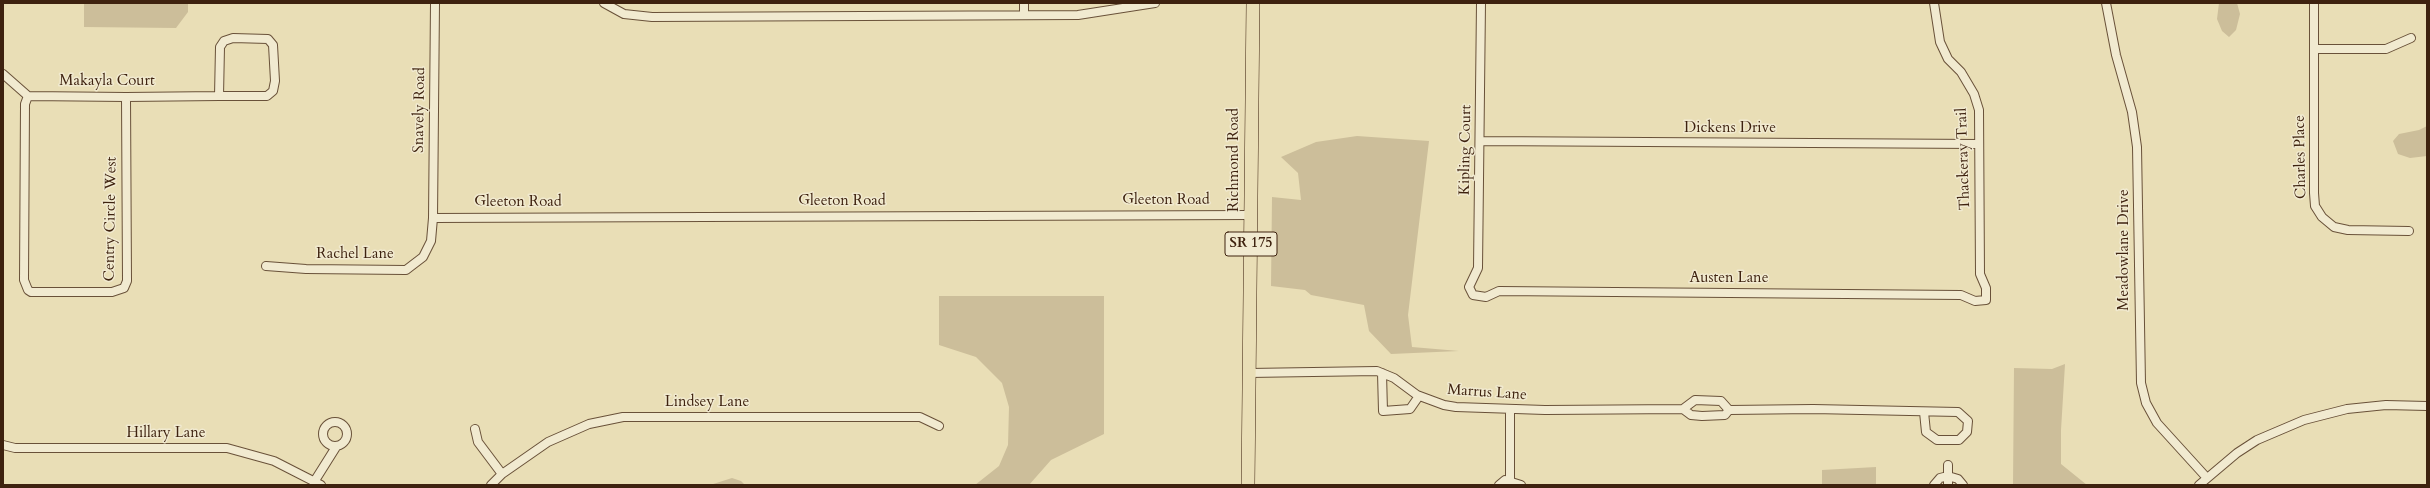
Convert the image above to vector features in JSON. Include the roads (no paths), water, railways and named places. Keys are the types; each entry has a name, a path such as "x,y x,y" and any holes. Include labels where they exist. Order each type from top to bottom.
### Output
{"main road":[{"name":"Richmond Road","path":"1248,485 1253,3"}],"street":[{"name":"Snavely Road","path":"432,218 435,3"},
{"path":"604,3 624,14 652,17 1078,16 1154,3"},
{"path":"1024,3 1024,16"},
{"name":"Kipling Court","path":"1473,295 1470,287 1478,268 1481,3"},
{"name":"Thackeray Trail","path":"1934,3 1940,42 1948,59 1962,72 1974,94 1979,110 1980,274 1986,288 1986,300"},
{"name":"Meadowlane Drive","path":"2106,3 2116,55 2132,112 2137,147 2141,383 2146,403 2157,424 2207,478"},
{"name":"Charles Place","path":"2314,3 2315,206 2322,217 2334,227 2348,230 2409,231"},
{"path":"233,38 268,39 273,44 275,81 273,91 267,96 219,96 220,48 224,41 233,38"},
{"path":"2314,49 2386,49 2410,38"},
{"path":"3,74 28,96"},
{"name":"Centry Circle West","path":"28,96 25,104 24,280 28,290 31,292 112,292 124,288 127,281 126,96"},
{"name":"Makayla Court","path":"28,96 219,96"},
{"name":"Dickens Drive","path":"1480,141 1979,144"},
{"name":"Gleeton Road","path":"432,218 1251,215"},
{"name":"Rachel Lane","path":"266,266 306,269 406,270 423,257 431,241 432,218"},
{"name":"Austen Lane","path":"1473,295 1486,297 1499,291 1946,294 1962,295 1975,301 1986,300"},
{"name":"Marrus Lane","path":"1249,373 1360,370 1382,373 1419,396 1444,405 1510,409 1683,409 1691,415 1702,416 1725,415 1729,410 1721,401 1694,400 1683,409"},
{"path":"1382,373 1383,411 1410,409 1419,396"},
{"path":"2199,485 2238,453 2257,440 2304,420 2347,409 2386,405 2427,406"},
{"path":"1510,409 1510,480"},
{"path":"1729,410 1924,412 1962,414 1968,421 1967,432 1963,437 1954,441 1937,440 1930,437 1926,432 1924,412"},
{"name":"Lindsey Lane","path":"491,485 502,474 548,442 589,424 623,417 920,417 939,426"},
{"path":"475,429 478,442 502,474"},
{"name":"Hillary Lane","path":"3,445 15,448 227,448 274,461 318,484"},
{"path":"318,484 336,447"},
{"path":"1948,465 1948,485"},
{"path":"1934,485 1940,478 1948,476 1958,479 1963,485"},
{"path":"1499,485 1505,480 1510,480 1521,485"}]}
